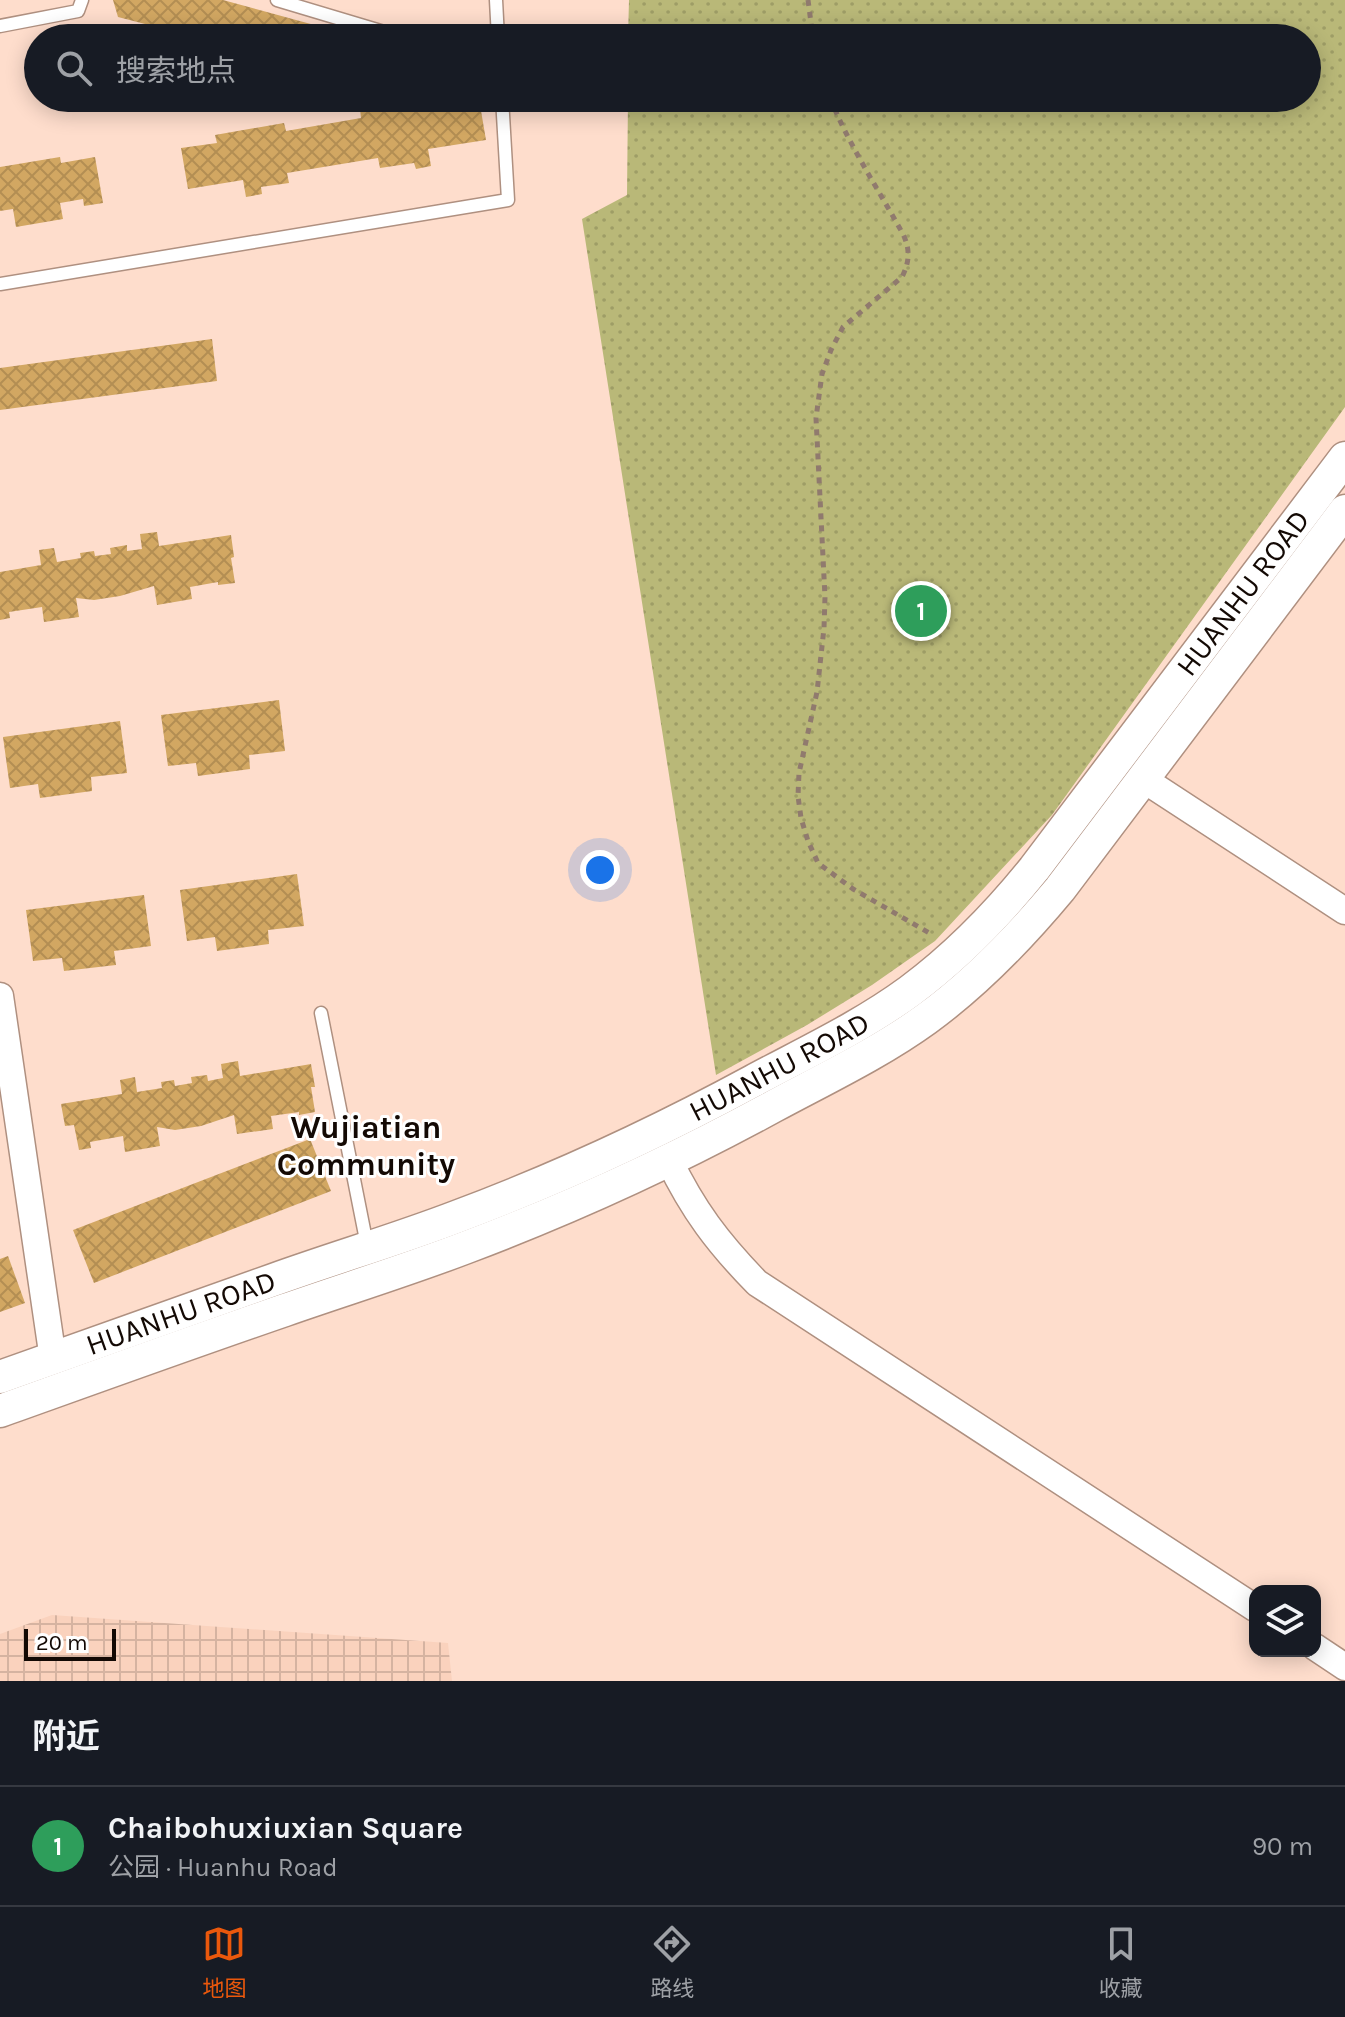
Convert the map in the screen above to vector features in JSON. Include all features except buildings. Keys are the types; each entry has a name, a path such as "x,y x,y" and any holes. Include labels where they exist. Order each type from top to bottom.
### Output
{"street":[{"name":"HUANHU ROAD","path":"0,1377 457,1217 545,1181 713,1103 865,1021 908,992 959,951 1034,869 1345,458"},
{"name":"HUANHU ROAD","path":"0,1411 469,1246 558,1211 741,1124 881,1048 927,1018 998,958 1060,889 1345,511"},
{"path":"1143,779 1345,911"},
{"path":"0,996 53,1359"},
{"path":"669,1160 715,1238 757,1283 1249,1604"},
{"path":"1321,1651 1345,1667"}],"lane":[{"path":"0,26 78,11 82,0"},
{"path":"277,0 357,24"},
{"path":"496,0 497,24"},
{"path":"0,284 508,200 503,112"},
{"path":"321,1013 368,1249"}],"path":[{"path":"808,0 811,24"},
{"path":"836,112 903,234 909,256 902,277 843,327 831,350 817,396 824,628 817,692 799,773 801,818 818,863 853,889 959,951"}],"shaded area":[{"path":"629,0 1345,0 1345,407 1052,815 935,941 807,1025 716,1075 582,219 627,195 628,112 1321,112 1321,24 628,24"},
{"path":"52,1615 448,1643 452,1681 0,1681 0,1634"}],"place":[{"name":"Chaibohuxiuxian Square","path":"921,611"}],"district":[{"name":"Wujiatian Community","path":"366,1146"}]}
